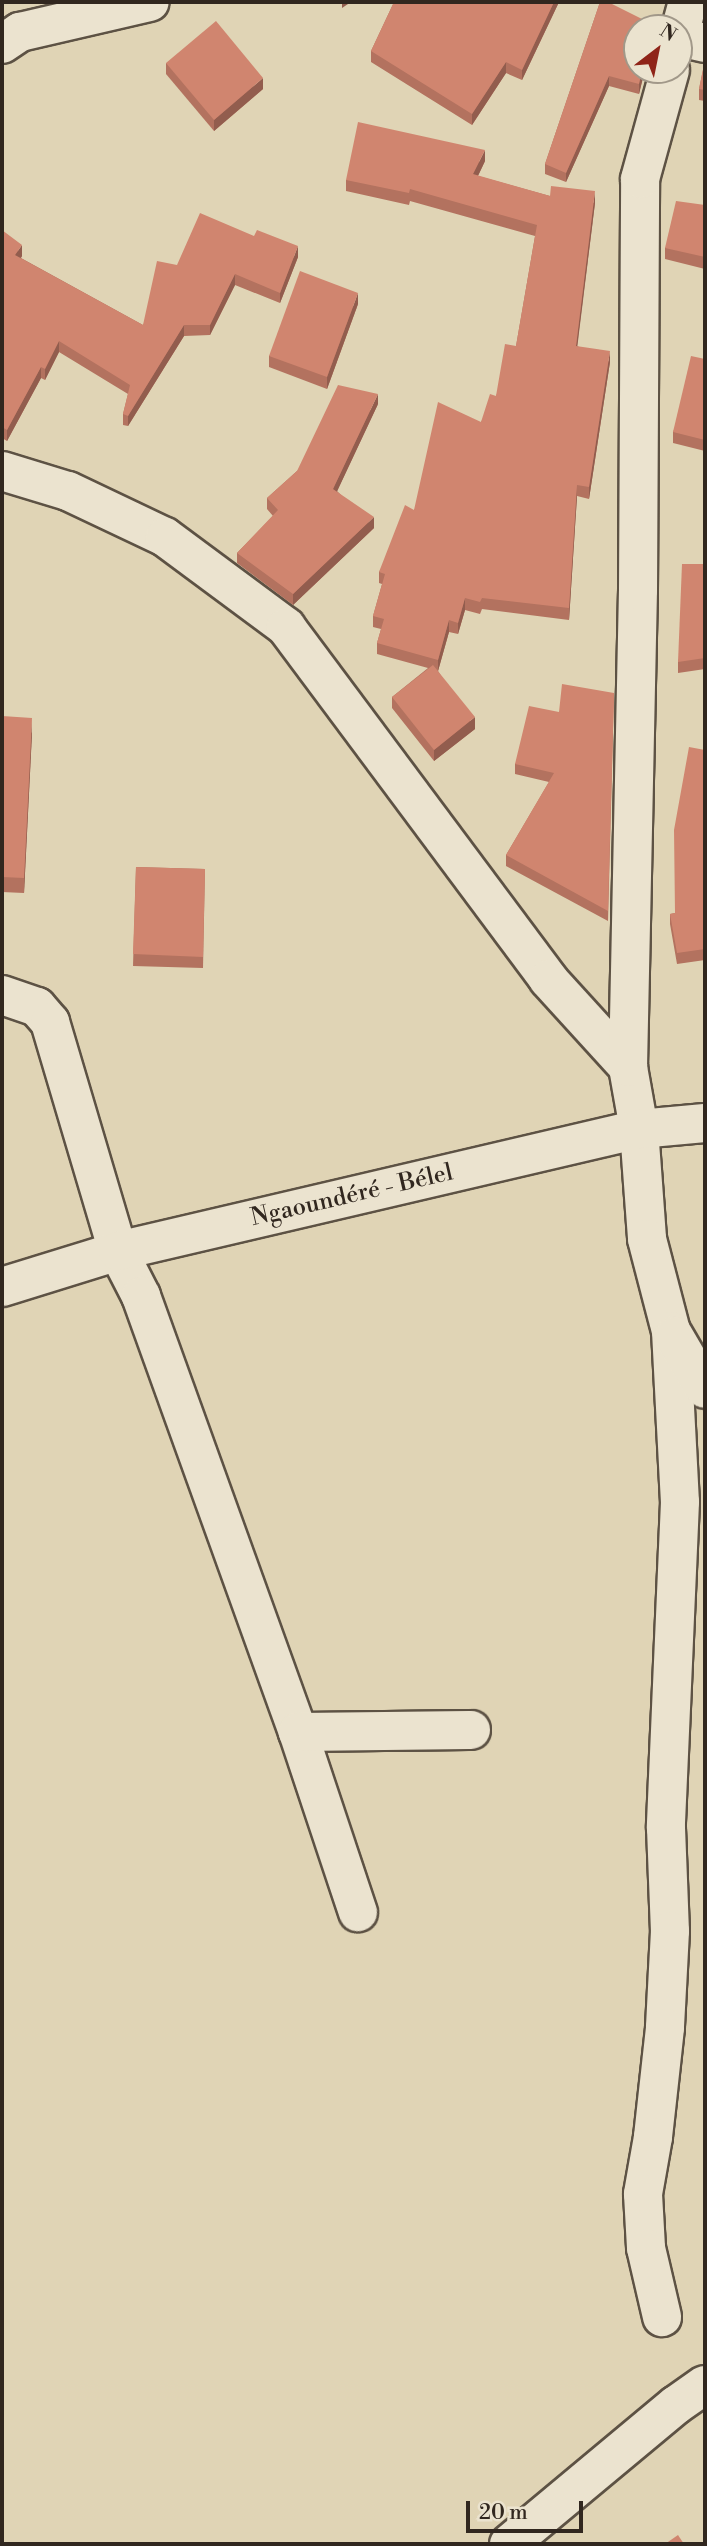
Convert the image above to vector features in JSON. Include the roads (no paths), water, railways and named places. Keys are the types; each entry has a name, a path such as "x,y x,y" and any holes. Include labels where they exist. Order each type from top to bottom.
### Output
{"street":[{"path":"2,44 20,32 150,2"},
{"path":"693,28 705,43"},
{"path":"662,2317 646,2248 643,2194 658,2096 670,1931 666,1828 680,1502 671,1331 647,1239 639,1129 628,1067 638,604 640,179 666,84"},
{"path":"2,471 68,491 165,537 286,627 548,979 628,1067"},
{"path":"2,995 37,1007 50,1021 118,1251 141,1296 298,1732 358,1912"},
{"name":"Ngaoundéré - Bélel","path":"2,1287 118,1251 639,1129 705,1123"},
{"path":"671,1331 705,1389"},
{"path":"298,1732 471,1730"},
{"path":"515,2543 676,2405 705,2385"}]}
